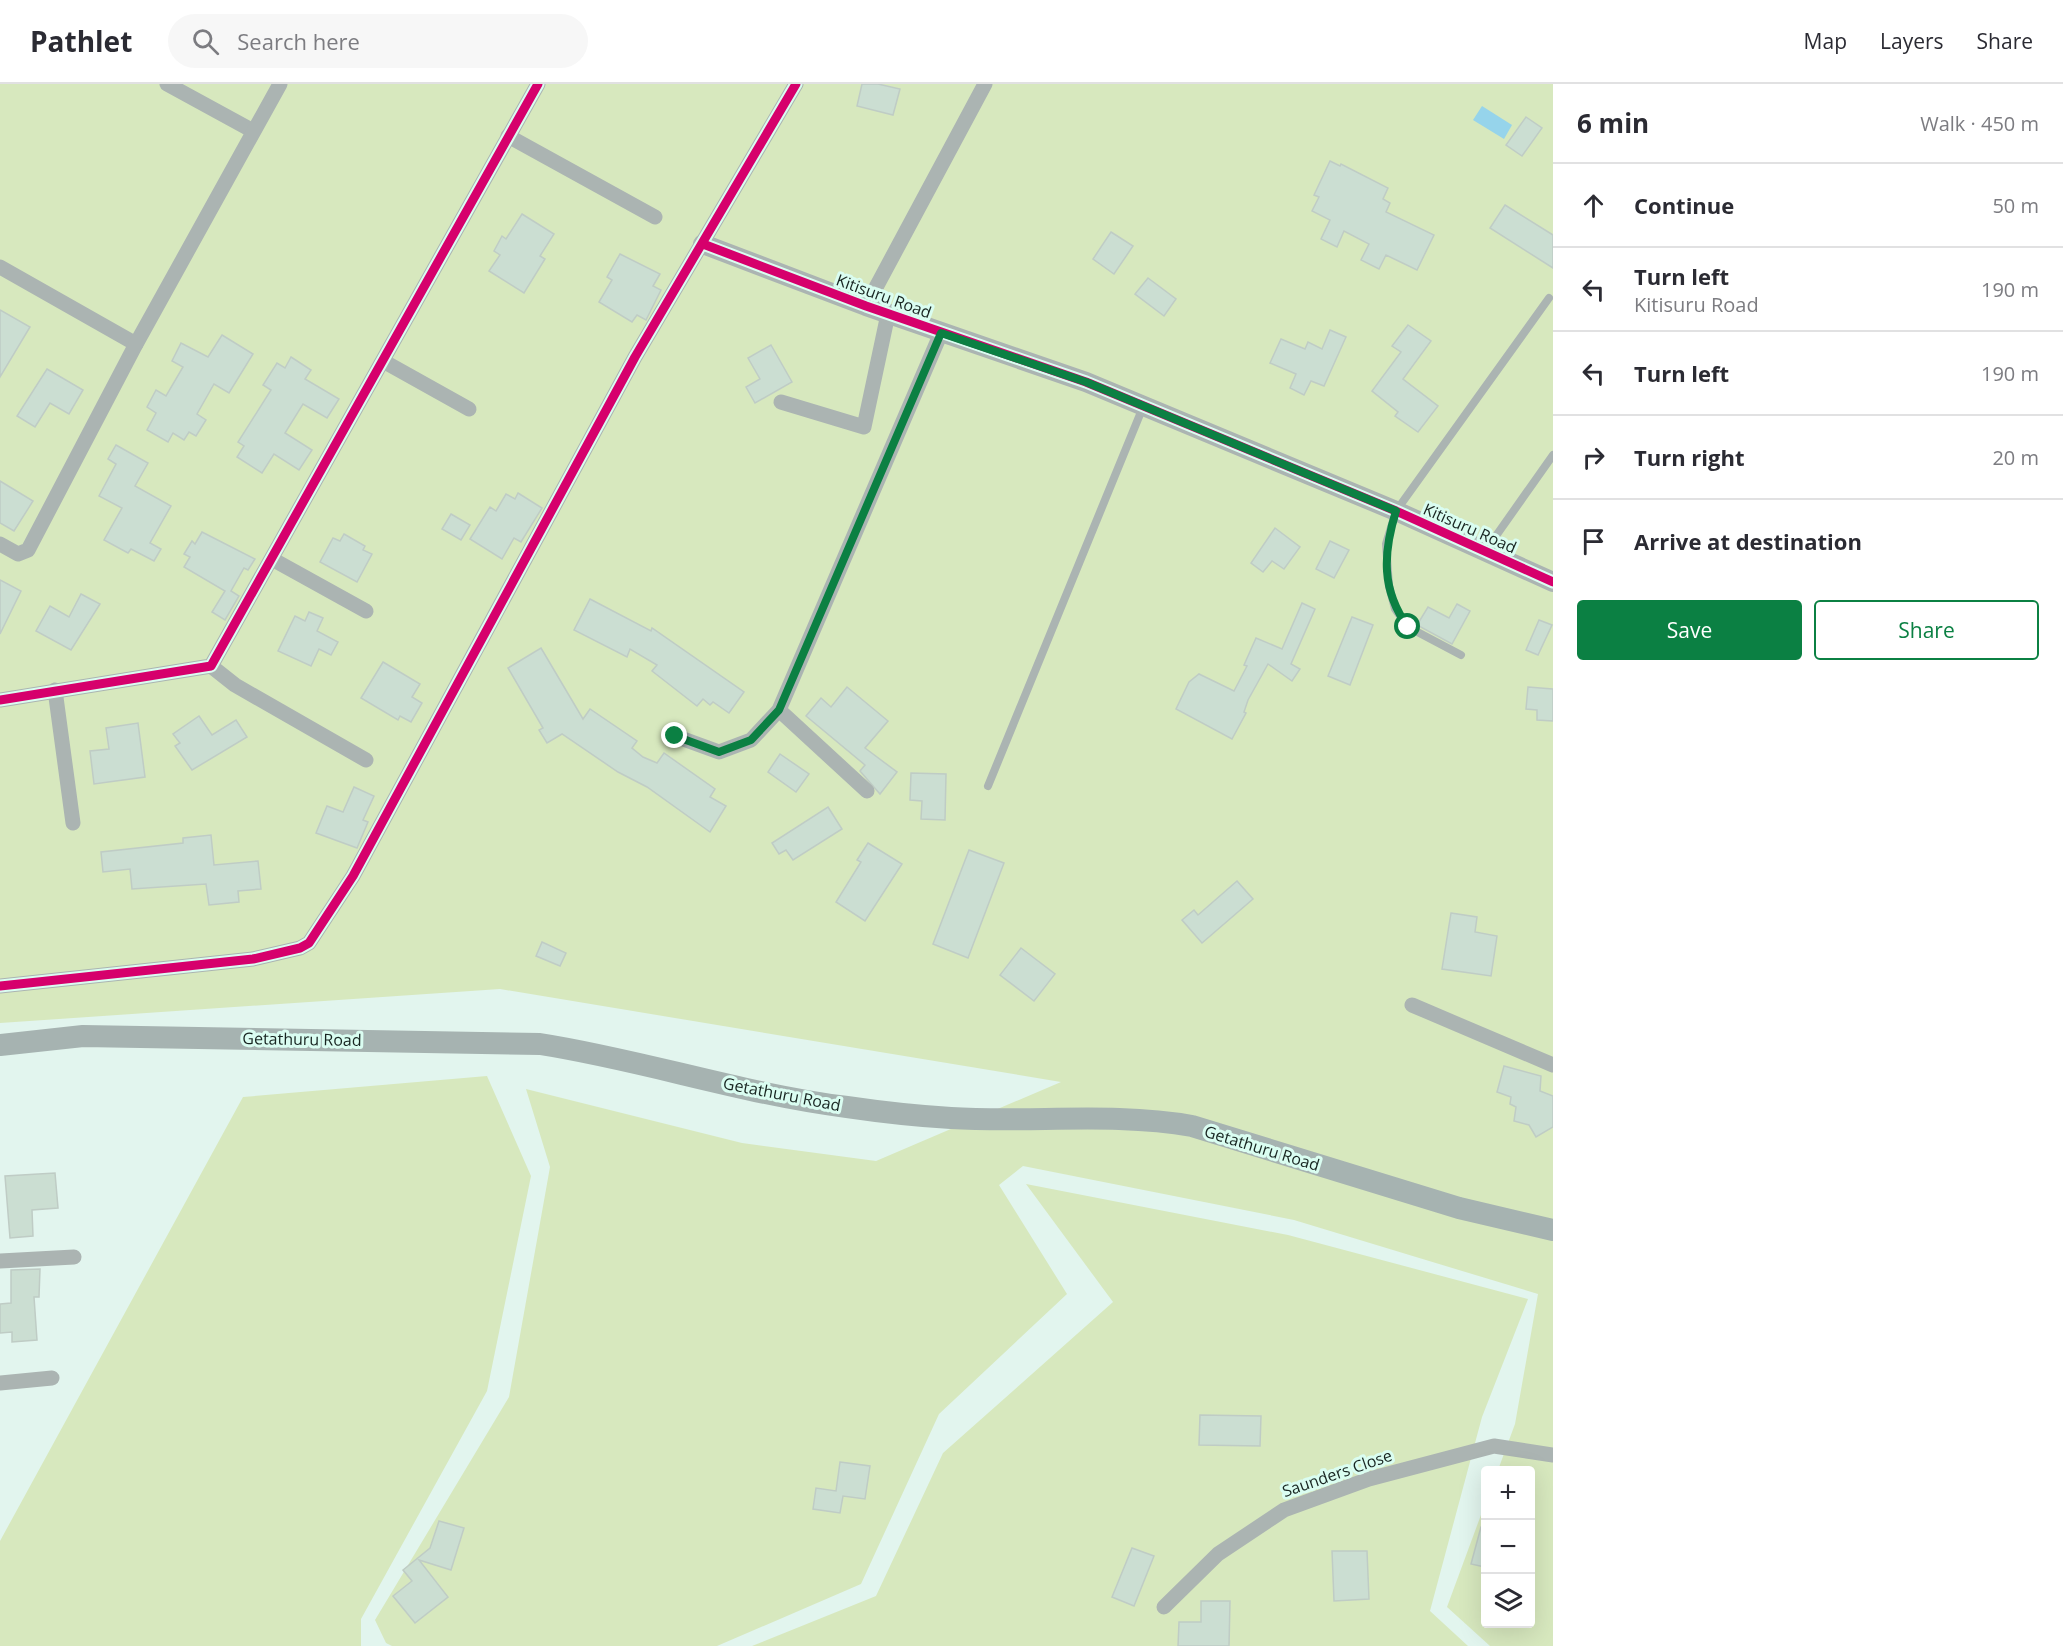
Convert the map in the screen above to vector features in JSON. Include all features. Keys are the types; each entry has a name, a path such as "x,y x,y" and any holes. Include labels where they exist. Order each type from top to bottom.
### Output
{"main road":[{"name":"Getathuru Road","path":"0,1045 83,1036 540,1044 599,1053 738,1086 846,1107 952,1118 1157,1120 1180,1124 1459,1208 1553,1230"}],"street":[{"path":"167,84 253,131"},
{"path":"0,544 18,554 28,550 136,344 280,84"},
{"path":"211,666 538,84"},
{"path":"0,986 253,959 300,948 309,943 353,876 584,448 796,84"},
{"path":"866,306 985,84"},
{"path":"508,136 655,217"},
{"name":"Kitisuru Road","path":"703,244 888,314 1086,382 1396,511 1553,582"},
{"path":"0,267 136,344"},
{"path":"781,402 864,427 888,314"},
{"path":"675,736 719,752 751,740 779,710 941,333"},
{"path":"383,361 469,409"},
{"path":"272,559 366,611"},
{"path":"0,700 211,666 235,685 366,760"},
{"path":"55,690 73,823"},
{"path":"779,710 867,791"},
{"path":"1412,1005 1553,1065"},
{"path":"0,1261 74,1257"},
{"path":"0,1383 52,1378"},
{"name":"Saunders Close","path":"1164,1607 1218,1554 1284,1510 1369,1479 1494,1446 1553,1455"}],"lane":[{"path":"1461,655 1408,627 1395,609 1389,586 1386,544 1396,511 1549,298"},
{"path":"988,786 1144,406"},
{"path":"1486,550 1553,455"}],"green space":[{"path":"0,84 1553,84 1553,1646 1490,1646 1447,1607 1481,1515 1481,1628 1535,1628 1535,1466 1499,1466 1515,1424 1538,1294 1294,1220 1023,1166 999,1185 1067,1294 939,1414 861,1584 717,1646 392,1646 386,1643 375,1620 509,1397 550,1167 526,1089 742,1143 876,1161 1061,1082 500,989 0,1023"},
{"path":"487,1076 531,1176 487,1391 361,1619 361,1646 0,1646 0,1541 243,1097"},
{"path":"1026,1184 1288,1235 1528,1299 1482,1417 1430,1611 1468,1646 752,1646 876,1596 943,1453 1113,1302"}],"water":[{"path":"1482,106 1512,125 1504,139 1473,120"}],"building":[{"path":"862,84 878,84 900,89 893,115 857,106"},
{"path":"1526,117 1542,128 1522,156 1506,145"},
{"path":"1330,161 1340,166 1341,164 1388,188 1383,199 1390,203 1386,212 1434,235 1417,270 1386,255 1379,269 1361,260 1369,244 1344,231 1337,247 1321,239 1330,220 1312,211 1319,197 1314,195"},
{"path":"1505,205 1553,235 1553,268 1490,228"},
{"path":"522,214 554,234 540,256 545,259 524,293 489,271 500,255 494,251 502,236 506,239"},
{"path":"1111,232 1133,246 1114,274 1093,259"},
{"path":"620,254 660,274 653,286 661,290 646,320 637,315 632,322 599,302 612,280 607,277"},
{"path":"1148,278 1176,299 1164,316 1135,294"},
{"path":"0,310 30,327 0,377"},
{"path":"1408,325 1431,341 1403,379 1438,406 1418,432 1395,416 1398,412 1372,391 1401,352 1392,346"},
{"path":"1330,330 1346,337 1324,386 1311,381 1304,395 1290,388 1296,374 1270,363 1281,339 1305,349 1308,342 1322,349"},
{"path":"222,335 253,354 229,393 214,384 197,414 206,420 196,436 189,432 184,440 173,433 168,442 147,430 156,413 147,407 156,390 166,396 183,367 172,361 181,343 208,357"},
{"path":"771,345 792,382 755,403 746,387 760,379 748,358"},
{"path":"291,357 311,370 305,379 339,399 327,418 303,404 285,433 312,450 299,470 274,454 262,473 237,457 244,446 238,442 271,390 263,385 277,363 285,368"},
{"path":"47,369 83,390 69,414 50,403 35,427 17,416"},
{"path":"116,445 148,463 135,486 171,506 150,543 161,549 154,561 131,549 128,553 104,540 122,508 99,496 116,464 108,459"},
{"path":"0,481 33,501 14,531 0,523"},
{"path":"518,493 542,508 521,542 514,538 502,559 470,539 490,507 496,511 506,494 515,499"},
{"path":"451,514 470,525 461,540 442,529"},
{"path":"1275,528 1300,547 1284,569 1272,561 1263,572 1251,563"},
{"path":"202,532 255,559 248,570 244,568 231,591 239,596 225,620 212,612 225,591 184,567 190,557 184,554 192,541 195,544"},
{"path":"344,534 365,546 363,550 372,554 357,582 320,562 333,538 340,541"},
{"path":"1330,541 1349,550 1334,578 1316,569"},
{"path":"0,580 21,591 0,634"},
{"path":"81,594 100,604 71,650 36,631 50,606 69,617"},
{"path":"590,599 651,631 652,628 744,692 729,713 713,702 710,705 703,699 697,706 652,671 657,665 630,649 627,657 574,630"},
{"path":"1302,603 1315,609 1291,664 1300,669 1292,681 1268,664 1248,700 1244,712 1246,713 1232,739 1176,709 1189,682 1199,674 1234,691 1247,666 1244,665 1256,638 1282,649"},
{"path":"1457,604 1470,611 1452,644 1417,625 1428,607 1449,618"},
{"path":"309,612 323,618 317,631 338,642 331,655 319,649 311,666 278,651 295,616 305,621"},
{"path":"1352,617 1373,625 1350,685 1328,676"},
{"path":"1539,620 1552,625 1538,655 1526,650"},
{"path":"541,648 583,719 590,709 637,741 632,748 643,757 657,763 664,753 715,789 710,797 726,806 710,832 647,787 618,772 562,734 547,743 539,730 543,728 508,668"},
{"path":"383,662 420,684 412,697 422,703 411,722 400,716 398,720 361,698"},
{"path":"847,687 888,721 865,748 897,772 880,794 860,771 865,765 806,716 821,698 831,707"},
{"path":"1528,687 1553,689 1553,721 1537,720 1537,710 1526,709"},
{"path":"199,716 212,735 236,720 247,737 192,770 175,746 180,743 173,734"},
{"path":"138,723 145,777 94,784 90,751 109,749 106,728"},
{"path":"780,754 809,774 796,792 768,772"},
{"path":"911,773 946,774 945,820 921,819 922,801 910,800"},
{"path":"354,787 374,796 363,820 368,822 357,848 316,833 327,806 343,812"},
{"path":"828,807 842,829 793,860 786,850 779,854 772,843"},
{"path":"211,835 214,865 258,861 261,889 238,891 239,902 209,905 206,884 132,889 130,869 103,872 101,852 183,843 183,838"},
{"path":"868,843 902,864 865,921 836,902 861,862 857,860"},
{"path":"969,850 1004,863 968,958 933,944"},
{"path":"1237,881 1253,899 1202,943 1182,920 1194,910 1198,915"},
{"path":"1451,913 1477,917 1475,932 1497,936 1491,976 1442,969"},
{"path":"542,942 566,953 560,966 536,956"},
{"path":"1021,948 1055,974 1034,1001 1000,975"},
{"path":"1504,1066 1541,1076 1540,1091 1553,1096 1553,1127 1536,1137 1529,1125 1514,1121 1516,1107 1510,1104 1511,1097 1497,1092"},
{"path":"55,1173 58,1208 32,1210 33,1236 10,1238 5,1176"},
{"path":"40,1269 39,1297 34,1297 37,1340 12,1342 12,1332 0,1333 0,1304 11,1303 11,1270"},
{"path":"1200,1415 1261,1416 1260,1446 1199,1445"},
{"path":"840,1462 870,1466 865,1499 843,1496 840,1513 813,1509 816,1488 836,1491"},
{"path":"439,1521 464,1528 451,1570 419,1560 448,1597 415,1623 393,1596 412,1581 403,1570 430,1548"},
{"path":"1481,1527 1481,1566 1471,1564"},
{"path":"1132,1548 1154,1556 1134,1606 1112,1597"},
{"path":"1332,1551 1367,1551 1369,1599 1334,1601"},
{"path":"1201,1601 1230,1601 1229,1646 1178,1646 1179,1622 1201,1622"}],"cycle path":[{"path":"0,700 211,666 538,84"},
{"path":"0,986 253,959 300,948 309,943 353,876 635,357 796,84"},
{"path":"703,244 866,306 1086,382 1396,511 1553,582"}],"route":[{"path":"675,736 719,752 751,740 779,710 941,333 1086,382 1396,511 1386,544 1387,568 1395,609 1408,627"}]}
